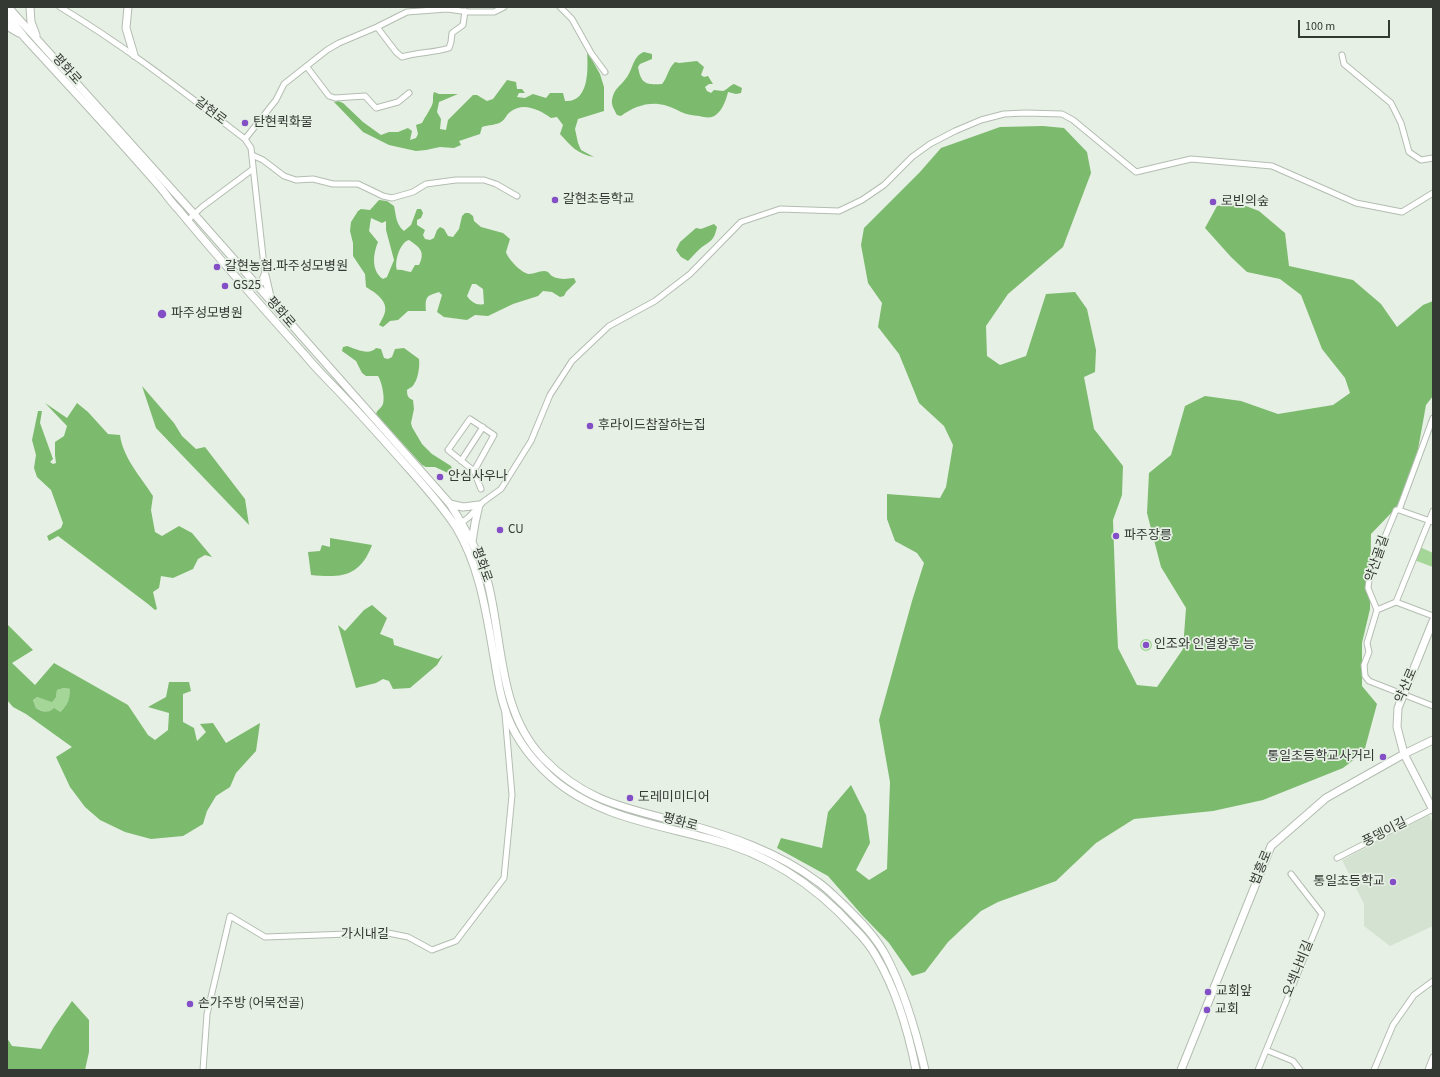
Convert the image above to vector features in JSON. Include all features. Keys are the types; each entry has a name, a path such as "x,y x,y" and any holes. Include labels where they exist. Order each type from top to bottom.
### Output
{"main road":[{"path":"30,7 31,22 37,38"},
{"path":"128,7 126,28 134,55"},
{"name":"평화로","path":"8,8 37,38 194,214 450,504 477,575 483,596 504,709 524,748 552,778 569,791 591,804 622,816 713,839 764,858 789,872 829,902 865,940 876,955 896,996 906,1025 916,1070"},
{"name":"평화로","path":"7,15 25,38 161,188 306,357 438,501 472,542 487,582 508,693 519,720 541,756 568,781 600,799 618,806 715,832 752,844 790,863 820,884 857,917 886,956 908,1006 925,1070"},
{"path":"7,26 25,38"},
{"path":"254,283 262,282 265,275"},
{"path":"265,275 271,303"},
{"path":"450,504 463,507 479,505 472,542"},
{"name":"약산로","path":"1433,621 1398,708 1397,727 1404,754 1433,809"},
{"name":"법흥로","path":"1181,1070 1271,846 1326,798 1404,754 1433,740"}],"street":[{"name":"갈현로","path":"60,7 134,55 245,139 251,148 252,154 265,275"},
{"path":"245,139 276,100 284,84 339,42 377,27 413,9 447,8 465,11 494,12 504,7"},
{"path":"560,7 572,19 591,53 605,72"},
{"path":"377,27 396,52 402,57 417,53 437,52 449,48 452,33 463,25 465,11"},
{"path":"1342,55 1344,64 1391,103 1400,123 1409,152 1421,160 1433,158"},
{"path":"307,67 329,96 335,98 365,96 376,108 398,102 409,93"},
{"path":"458,525 479,505 501,489 531,441 550,395 572,361 609,326 655,302 690,274 741,222 780,210 839,212 862,200 884,185 912,157 930,144 981,120 1004,114 1062,114 1073,120 1136,172 1191,159 1272,166 1356,203 1402,212 1433,193"},
{"path":"252,154 263,160 284,176 296,180 313,179 333,184 358,184 392,198 413,192 426,184 456,180 484,180 496,184 517,196"},
{"path":"187,220 253,168"},
{"name":"약산골길","path":"1377,610 1368,588 1370,573 1396,510 1399,510 1433,418"},
{"path":"474,471 494,435 470,419 448,450 474,471 481,489"},
{"path":"461,460 483,427"},
{"path":"1399,510 1431,521"},
{"path":"1396,602 1431,521 1433,511"},
{"path":"1433,616 1396,602 1377,610 1367,643 1369,652 1364,665 1365,676 1369,681 1433,706"},
{"name":"가시내길","path":"203,1070 207,1014 230,916 265,937 383,932 408,937 432,950 456,941 504,878 512,794 504,709"},
{"name":"풍뎅이길","path":"1337,858 1433,809"},
{"name":"오색나비길","path":"1258,1070 1322,914 1291,874"},
{"path":"1381,1070 1374,1069 1393,1025 1414,995 1433,981"},
{"path":"1266,1050 1292,1061 1300,1070"},
{"path":"1428,1070 1433,1057"}],"shaded area":[{"name":"통일초등학교","path":"1429,815 1433,823 1433,926 1390,946 1364,926 1364,904 1342,860"}],"green space":[{"path":"587,51 600,74 604,87 604,111 578,119 575,129 581,150 594,157 583,154 571,146 560,134 563,125 557,117 551,118 530,108 520,107 515,109 501,122 482,127 480,134 459,141 461,145 454,148 440,147 416,151 389,145 363,132 334,102 338,101 343,103 363,122 381,135 389,132 398,132 408,128 412,131 410,140 416,138 418,134 416,125 422,123 430,109 433,103 434,92 439,94 458,94 439,102 437,112 441,119 440,129 446,130 448,120 473,95 477,95 487,101 493,99 507,80 516,82 517,89 522,89 525,93 519,93 517,97 525,98 533,94 546,98 550,93 563,93 565,101 573,100 579,96 586,83 588,66"},
{"path":"644,52 652,54 652,59 640,64 638,67 641,77 648,84 662,84 670,68 675,62 697,61 704,67 701,75 704,77 708,76 713,84 709,84 705,87 707,91 711,93 714,90 723,91 734,84 742,88 741,93 736,94 728,92 718,113 710,117 683,113 670,107 658,104 643,105 634,108 621,116 617,115 612,104 614,93 629,74 635,60"},
{"path":"1043,126 1064,128 1087,152 1091,173 1063,247 1008,294 986,326 987,356 1000,365 1026,356 1046,294 1075,292 1087,309 1096,350 1095,372 1084,377 1094,429 1123,466 1122,495 1113,520 1118,648 1137,685 1157,687 1183,649 1186,608 1161,567 1147,513 1149,473 1171,455 1185,406 1205,396 1241,401 1278,414 1333,405 1350,393 1345,378 1322,349 1301,295 1280,279 1247,272 1231,257 1205,228 1217,206 1238,203 1259,211 1285,233 1289,266 1353,280 1381,304 1397,327 1423,305 1433,301 1433,396 1426,405 1413,477 1395,509 1371,534 1370,609 1362,643 1362,686 1377,704 1364,752 1343,768 1263,800 1213,811 1134,819 1096,843 1056,881 998,902 981,911 948,942 925,972 912,976 889,943 828,876 777,848 781,838 822,848 828,812 851,785 866,815 870,843 856,870 869,880 887,869 890,782 879,720 924,563 917,553 895,541 887,519 887,494 940,498 946,487 953,445 944,426 919,403 899,354 878,327 882,303 868,283 861,245 864,228 920,172 941,148 1000,127"},
{"path":"379,200 387,201 394,206 398,223 404,231 411,225 417,209 421,209 423,213 421,218 417,220 417,225 425,230 423,235 425,239 430,240 434,238 440,227 444,229 448,236 453,237 459,229 462,216 465,213 469,213 473,216 474,221 481,227 503,233 510,239 506,252 507,255 522,271 533,274 546,271 557,278 574,278 576,282 564,296 560,297 552,292 543,291 538,296 513,304 488,316 475,315 467,320 444,317 437,312 442,295 439,292 427,298 426,311 408,311 398,320 390,321 383,327 379,325 385,312 384,304 380,297 366,287 365,274 353,256 353,243 350,231 351,222 358,211 361,209 370,210","holes":["371,218 382,223 386,221 386,230 394,260 387,277 383,279 376,272 374,262 378,242 369,231","409,240 418,247 422,253 419,265 415,265 411,272 397,270 396,266 400,248","472,284 476,284 483,289 484,304 474,303 467,296"]},
{"path":"714,224 717,227 715,235 708,243 688,261 681,257 676,250 680,242 696,228 701,229"},
{"path":"347,346 366,352 376,348 381,349 384,358 388,359 392,357 395,349 404,348 419,359 417,379 413,386 407,390 408,396 413,400 414,409 411,423 412,427 422,444 432,454 451,466 453,471 448,473 435,467 426,467 422,465 376,414 382,406 384,400 382,387 378,376 366,376 362,373 356,361 342,351 343,347"},
{"path":"142,386 174,423 182,436 196,449 205,447 245,499 249,525 156,428"},
{"path":"45,403 67,418 77,403 88,412 108,434 120,435 125,452 133,467 153,496 151,510 155,532 162,536 179,526 192,533 212,557 205,555 198,559 193,569 173,578 161,576 159,588 153,592 157,609 155,610 58,536 49,541 47,536 61,528 63,523 51,490 37,477 34,468 36,455 32,440 38,411 42,411 40,423 53,459 50,462 53,464 56,463 55,442 64,436 67,426"},
{"path":"330,538 372,545 362,564 348,573 332,576 311,575 308,552 320,551 322,545 330,547"},
{"path":"1420,547 1433,553 1433,567 1414,560"},
{"path":"372,605 387,618 380,634 393,639 394,645 438,659 443,655 437,665 410,688 393,689 389,681 383,679 376,683 356,688 338,625 345,631 364,610"},
{"path":"7,624 33,650 12,663 35,685 54,663 128,705 148,735 155,740 168,730 169,713 148,707 166,697 169,682 189,682 191,691 183,694 183,722 194,728 197,741 206,732 200,724 213,723 226,743 260,723 256,751 236,773 230,787 216,796 207,811 203,824 183,836 151,839 125,832 100,820 85,807 70,787 56,757 72,747 26,714 13,707 7,700","holes":["64,688 70,689 68,702 60,712 54,708 45,712 36,708 33,700 37,697 52,702 56,697 57,690"]},
{"name":"인조와 인열왕후 능","path":"1144,639 1148,639 1152,645 1148,651 1144,651 1140,647 1140,643"},
{"path":"64,688 70,689 70,698 66,706 60,712 45,712 36,708 33,700 37,697 44,699 56,697 57,690"},
{"path":"72,1001 89,1020 89,1052 85,1070 7,1070 7,1038 12,1046 41,1049"}],"place":[{"name":"탄현퀵화물","path":"245,123"},
{"name":"갈현초등학교","path":"555,200"},
{"name":"로빈의숲","path":"1213,202"},
{"name":"갈현농협.파주성모병원","path":"217,267"},
{"name":"GS25","path":"225,286"},
{"name":"파주성모병원","path":"162,314"},
{"name":"후라이드참잘하는집","path":"590,426"},
{"name":"안심사우나","path":"440,477"},
{"name":"CU","path":"500,530"},
{"name":"파주장릉","path":"1116,536"},
{"name":"인조와 인열왕후 능","path":"1146,645"},
{"name":"통일초등학교사거리","path":"1383,757"},
{"name":"도레미미디어","path":"630,798"},
{"name":"통일초등학교","path":"1393,882"},
{"name":"교회앞","path":"1208,992"},
{"name":"손가주방 (어묵전골)","path":"190,1004"},
{"name":"교회","path":"1207,1010"}]}
